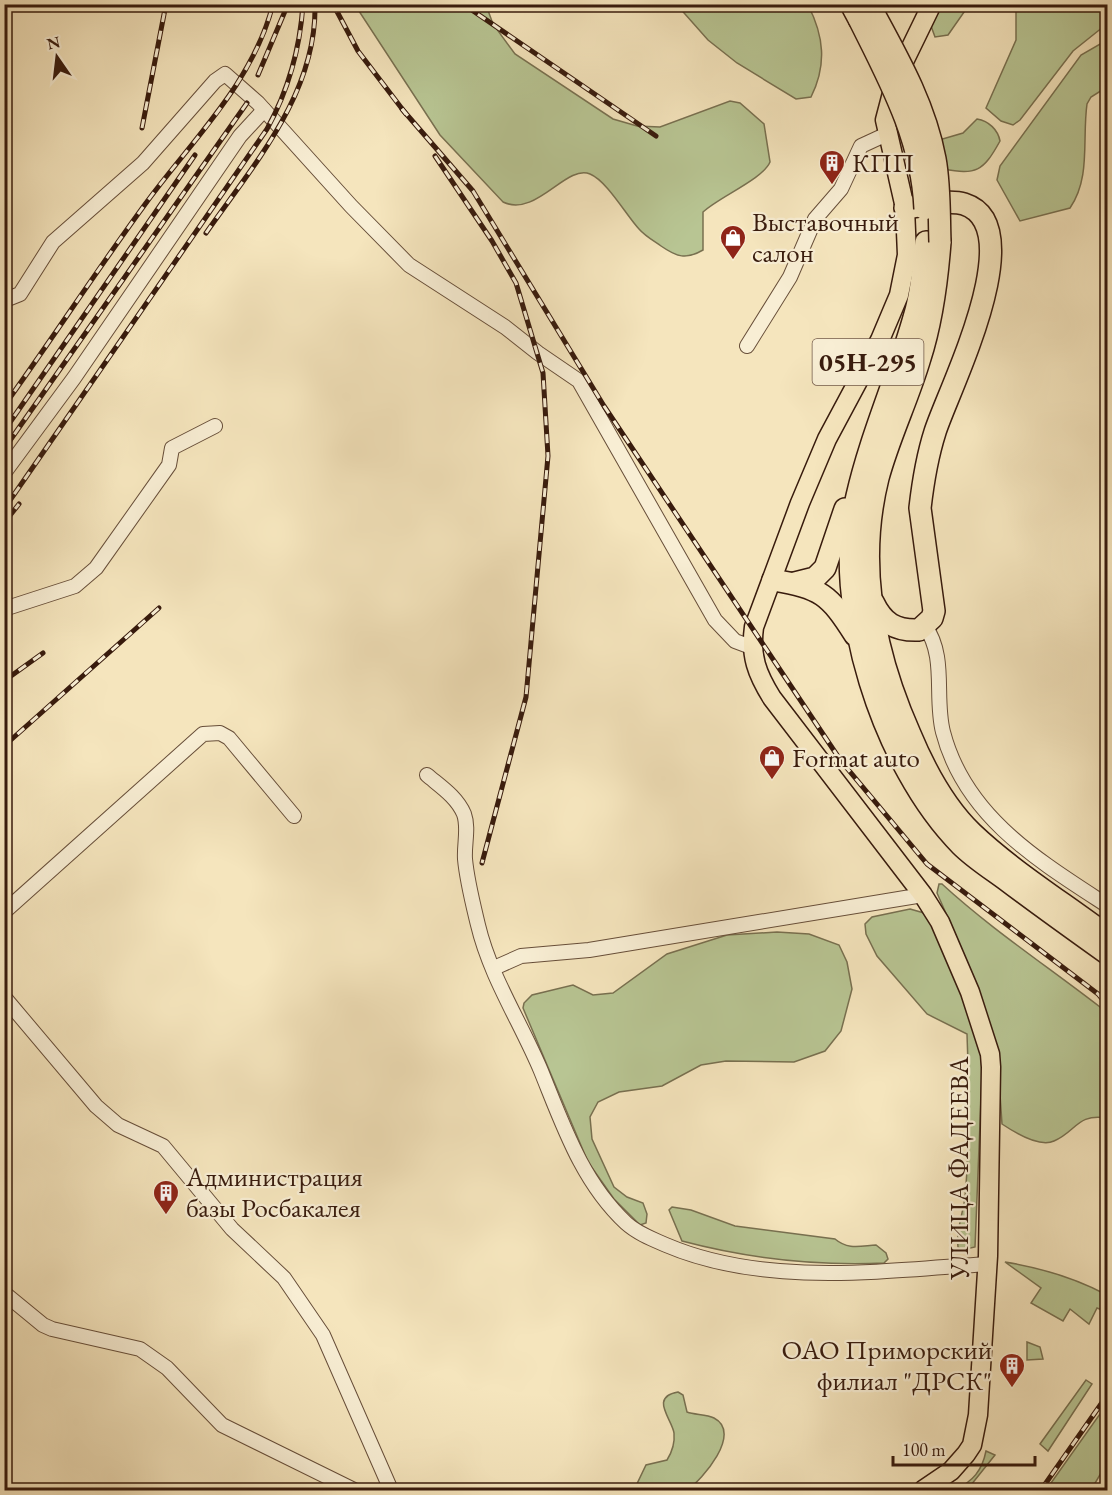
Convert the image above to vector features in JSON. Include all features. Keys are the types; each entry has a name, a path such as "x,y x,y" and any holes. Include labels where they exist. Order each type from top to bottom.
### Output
{"highway":[{"path":"863,10 913,135 924,185 938,279 920,358 892,434 874,496 869,593 878,645 894,698 922,762 940,793 972,832 1107,936"},
{"name":"05Н-295","path":"894,698 891,648 896,640 917,628 934,611 922,528 922,491 936,430 977,328 990,259 986,229 974,210 959,204 905,208"},
{"path":"933,242 916,312 899,369 876,430 850,526 853,594 868,678 892,740 908,773 939,820 976,857 1107,954"},
{"path":"795,583 815,578 825,568 846,508 857,495"},
{"path":"773,580 795,583 825,596 837,607 860,642"},
{"path":"869,593 885,621 897,629 917,628"}],"main road":[{"name":"05Н-295","path":"773,580 800,503 827,439 880,340 899,295 907,255 905,208 886,134 885,120 890,97 932,4"},
{"path":"751,647 754,627 773,580"},
{"name":"УЛИЦА ФАДЕЕВА","path":"751,647 756,668 772,698 923,895 955,956 990,1054 987,1264 978,1415 972,1446 951,1471 923,1491"}],"street":[{"path":"4,295 10,298 20,294 53,242 143,164 225,74 238,82 409,266 505,327 579,381 715,620 735,641 751,647"},
{"path":"4,473 74,378 240,136 264,111"},
{"path":"747,346 790,277 815,219 841,189 861,146 886,134"},
{"path":"4,609 75,586 96,568 169,465 172,448 216,426"},
{"path":"917,628 934,638 938,655 938,693 943,732 963,785 996,825 1023,850 1107,906"},
{"path":"4,912 203,734 220,733 229,738 294,816"},
{"path":"427,775 453,798 464,813 466,866 478,927 494,969 584,1169 628,1225 648,1237 691,1255 783,1271 870,1272 987,1264"},
{"path":"494,969 521,956 589,950 923,895"},
{"path":"4,997 96,1106 118,1125 163,1146 232,1229 284,1278 323,1335 391,1491"},
{"path":"4,1293 43,1325 52,1329 140,1349 152,1356 222,1425 354,1491"}],"green space":[{"path":"355,5 486,5 493,24 515,54 613,119 637,126 660,127 730,101 740,103 764,124 770,162 759,175 703,212 703,250 686,256 672,253 644,234 610,191 590,174 581,173 571,176 539,198 527,203 515,205 503,202 440,135"},
{"path":"677,5 808,5 817,28 822,51 820,73 811,97 796,99 737,63 708,40"},
{"path":"942,5 969,5 948,35 935,37 931,26"},
{"path":"1016,5 1107,5 1108,23 1073,51 1020,120 1013,125 1001,121 986,108 1016,40"},
{"path":"1107,40 1107,87 1091,97 1087,104 1083,171 1077,196 1070,208 1020,221 997,180 1000,166 1081,55"},
{"path":"977,119 989,124 997,133 1000,141 989,159 978,169 971,171 943,169 939,140 963,133"},
{"path":"939,884 942,884 1000,932 1100,1007 1107,1016 1107,1118 1089,1118 1048,1143 1034,1141 1002,1124 997,1049 959,943 937,893"},
{"path":"910,909 924,913 931,924 971,1011 980,1043 982,1073 975,1247 962,1250 958,1247 958,1240 965,1197 968,1156 967,1034 927,1014 877,956 866,934 865,924 872,917"},
{"path":"777,932 809,934 839,945 847,962 852,989 841,1031 825,1051 794,1062 726,1061 701,1065 662,1086 619,1092 598,1102 590,1117 592,1139 614,1187 627,1197 643,1203 647,1214 646,1223 640,1225 614,1199 588,1162 523,1008 524,1003 532,995 573,985 593,995 613,993 667,954 727,935"},
{"path":"672,1207 691,1210 735,1226 835,1239 849,1246 876,1245 886,1253 888,1259 884,1263 858,1264 782,1260 682,1241 669,1210"},
{"path":"1005,1262 1058,1274 1095,1289 1107,1295 1107,1312 1097,1308 1089,1324 1070,1309 1063,1321 1031,1303 1041,1288"},
{"path":"1027,1342 1040,1347 1043,1359 1027,1360"},
{"path":"1086,1380 1092,1384 1048,1451 1040,1444"},
{"path":"678,1392 683,1395 687,1412 714,1418 722,1425 724,1434 722,1445 710,1467 687,1490 634,1490 646,1465 667,1460 670,1454 674,1444 674,1433 663,1403 669,1395"},
{"path":"1107,1404 1107,1463 1091,1490 1046,1490"},
{"path":"986,1451 995,1455 967,1490 955,1490 976,1475"}],"railway":[{"path":"142,128 166,4"},
{"path":"4,406 146,203 236,85 264,33 273,4"},
{"path":"258,75 288,4"},
{"path":"4,509 267,129 292,68 303,4"},
{"path":"206,233 262,154 294,97 306,68 313,37 315,4"},
{"path":"333,4 358,51 406,114"},
{"path":"463,4 656,136"},
{"path":"4,449 247,103"},
{"path":"402,109 473,191 604,406 841,761 927,864 1098,994 1108,1006"},
{"path":"4,431 195,155"},
{"path":"435,156 492,241 516,283 543,373 548,456 526,697 482,863"},
{"path":"4,523 19,504"},
{"path":"4,746 159,608"},
{"path":"4,681 43,653"},
{"path":"1041,1490 1108,1394"}],"place":[{"name":"КПП","path":"832,186"},
{"name":"Выставочный салон","path":"733,261"},
{"name":"Format auto","path":"772,781"},
{"name":"Администрация базы Росбакалея","path":"166,1216"},
{"name":"ОАО Приморский филиал \"ДРСК\"","path":"1012,1389"}]}
